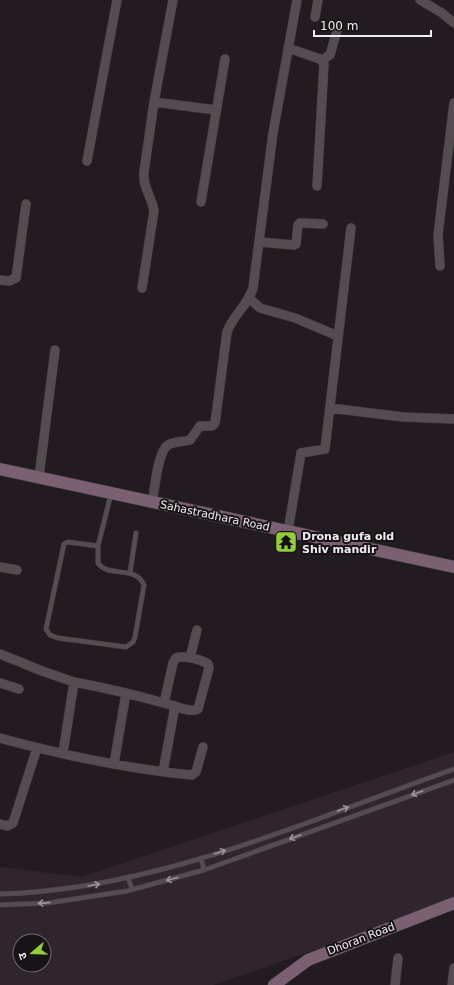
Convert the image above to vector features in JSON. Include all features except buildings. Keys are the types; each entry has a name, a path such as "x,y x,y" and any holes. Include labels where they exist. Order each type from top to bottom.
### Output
{"main road":[{"name":"Sahastradhara Road","path":"0,469 454,567"},
{"name":"Dhoran Road","path":"274,985 308,960 454,902"}],"street":[{"path":"87,161 117,0"},
{"path":"142,288 153,216 153,203 143,178 154,102 173,0"},
{"path":"152,503 160,457 165,448 173,443 190,440 200,426 210,427 215,425 227,332 231,320 249,298 253,288 272,140 297,0"},
{"path":"315,17 318,0"},
{"path":"420,0 442,13 454,23"},
{"path":"322,60 330,54 338,27"},
{"path":"288,48 322,60"},
{"path":"201,202 225,59"},
{"path":"317,186 324,68 322,60"},
{"path":"154,102 216,110"},
{"path":"440,266 438,235 454,103"},
{"path":"0,280 9,282 16,278 26,204"},
{"path":"260,242 294,245 300,223 323,224"},
{"path":"288,531 301,453 325,449 351,228"},
{"path":"249,298 260,308 290,316 338,336"},
{"path":"39,477 55,350"},
{"path":"330,408 403,417 454,419"},
{"path":"0,567 17,570"},
{"path":"190,658 197,630"},
{"path":"0,654 74,682 126,693 175,706 195,710 198,709 202,699 208,666 206,662 180,656 174,660 164,703"},
{"path":"63,753 74,682"},
{"path":"0,683 19,689"},
{"path":"114,764 126,693"},
{"path":"163,772 175,706"},
{"path":"0,738 37,748 114,764 163,772 195,774 203,747"},
{"path":"0,824 7,826 13,822 37,748"},
{"path":"395,985 398,958"},
{"path":"452,985 454,968"}],"lane":[{"path":"98,546 68,542 63,546 46,626 50,635 58,638 90,641 123,647 131,645 136,637 144,585 139,577 130,573 100,567 97,560 98,546 111,494"},
{"path":"130,573 136,533"},
{"path":"0,894 94,885 201,858 454,769"},
{"path":"0,905 48,903 132,889 204,870 454,780"},
{"path":"201,858 204,870"},
{"path":"128,877 132,889"}],"shaded area":[{"path":"454,752 454,902 213,985 0,985 0,867 82,877"}],"place":[{"name":"Drona gufa old Shiv mandir","path":"286,542"}]}
